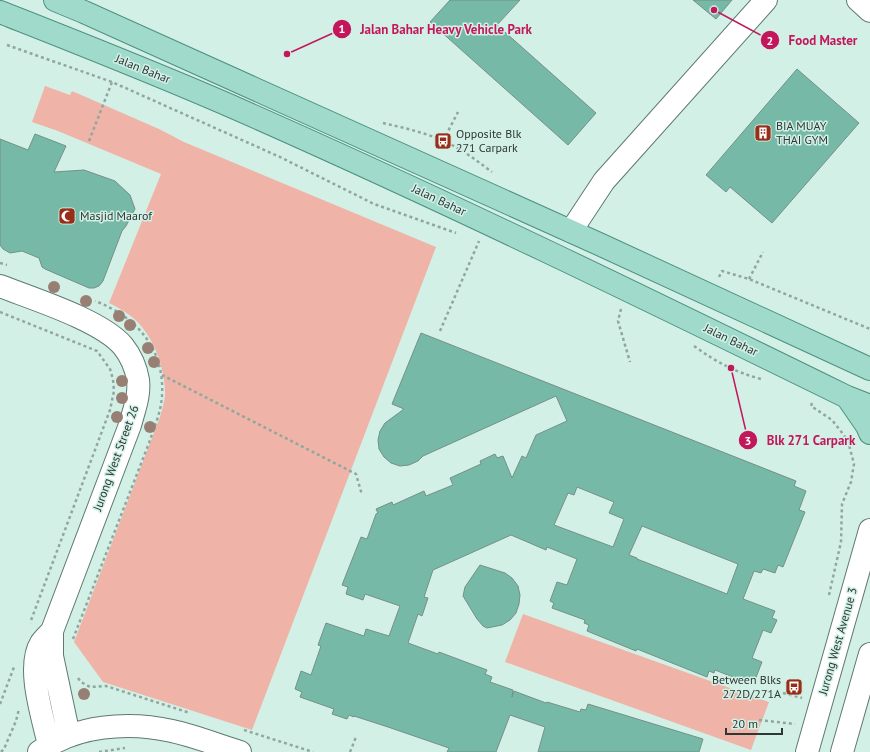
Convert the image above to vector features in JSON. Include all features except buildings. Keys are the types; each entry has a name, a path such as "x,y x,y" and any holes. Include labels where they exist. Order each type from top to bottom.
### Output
{"main road":[{"name":"Jalan Bahar","path":"55,0 571,231 870,369"},
{"name":"Jalan Bahar","path":"0,12 240,110 461,210 847,397 870,406"},
{"path":"599,244 595,258 601,277"},
{"path":"818,345 870,358"},
{"path":"847,397 867,426 870,433"}],"street":[{"path":"571,231 604,181 766,0"},
{"path":"858,0 870,11"},
{"name":"Jurong West Street 26","path":"0,286 68,313 111,335 123,346 132,359 138,380 138,399 130,425 52,631 41,644 35,662 34,671 44,748"},
{"name":"Jurong West Avenue 3","path":"807,752 870,530"},
{"name":"Jurong West Street 26","path":"52,631 52,656 69,736"},
{"path":"842,752 870,654"},
{"path":"44,748 69,736 101,727 123,726 171,730 240,752"}],"path":[{"path":"7,45 112,82 280,157 374,204 457,233"},
{"path":"89,141 112,82"},
{"path":"443,141 458,112"},
{"path":"440,331 479,241 472,238"},
{"path":"749,279 763,252"},
{"path":"0,263 7,266"},
{"path":"72,641 157,420 162,398 162,375 156,355 142,332 128,318 108,306 93,300"},
{"path":"622,307 618,321 630,362"},
{"path":"0,312 97,351 110,369 113,379 114,391 110,410 28,629"},
{"path":"691,344 715,361 747,375 762,379"},
{"path":"162,375 356,474 362,495"},
{"path":"813,399 811,406 832,420 848,441 854,464 851,482 842,504 841,542 827,602"},
{"path":"0,704 14,665"},
{"path":"78,677 81,682 90,687 106,686 191,713"},
{"path":"9,680 13,683"},
{"path":"784,693 804,698 803,705"},
{"path":"1,752 4,749 16,722 19,706"},
{"path":"759,720 797,724"},
{"path":"244,730 313,752"},
{"path":"350,752 356,737"},
{"path":"99,752 128,748"}],"shaded area":[{"path":"45,86 70,95 72,91 159,129 184,142 436,247 252,730 103,682 74,642 160,417 165,399 163,374 156,350 151,340 137,321 109,303 161,174 58,131 32,122"},
{"path":"523,614 769,702 751,750 505,662"}],"place":[{"name":"Food Master","path":"714,10"},
{"name":"Jalan Bahar Heavy Vehicle Park","path":"287,54"},
{"name":"BIA MUAY THAI GYM","path":"763,133"},
{"name":"Opposite Blk 271 Carpark","path":"443,141"},
{"name":"Masjid Maarof","path":"67,216"},
{"name":"Blk 271 Carpark","path":"731,368"},
{"name":"Between Blks 272D/271A","path":"794,687"}]}
